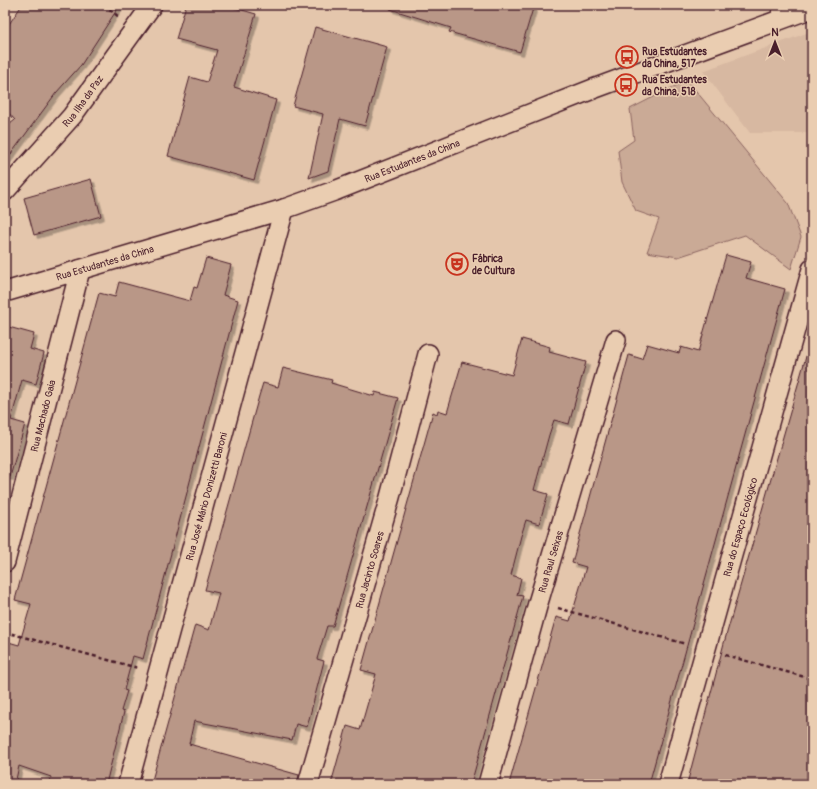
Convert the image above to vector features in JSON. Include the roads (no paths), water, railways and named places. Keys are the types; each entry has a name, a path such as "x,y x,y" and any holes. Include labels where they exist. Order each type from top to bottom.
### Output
{"street":[{"name":"Rua Ilha da Paz","path":"5,191 72,116 152,5"},
{"name":"Rua Estudantes da China","path":"5,292 284,209 337,190 593,89 777,13 812,8"},
{"name":"Rua José Mário Donizetti Baroni","path":"128,784 284,209"},
{"name":"Rua do Espaço Ecológico","path":"668,784 812,269"},
{"name":"Rua Machado Gaia","path":"5,562 80,270"},
{"name":"Rua Raul Seixas","path":"488,784 538,603 616,340"},
{"name":"Rua Jacinto Soares","path":"308,784 390,497 428,354"}],"place":[{"name":"Rua Estudantes da China, 517","path":"627,57"},
{"name":"Rua Estudantes da China, 518","path":"626,85"},
{"name":"Fábrica de Cultura","path":"457,264"}]}
